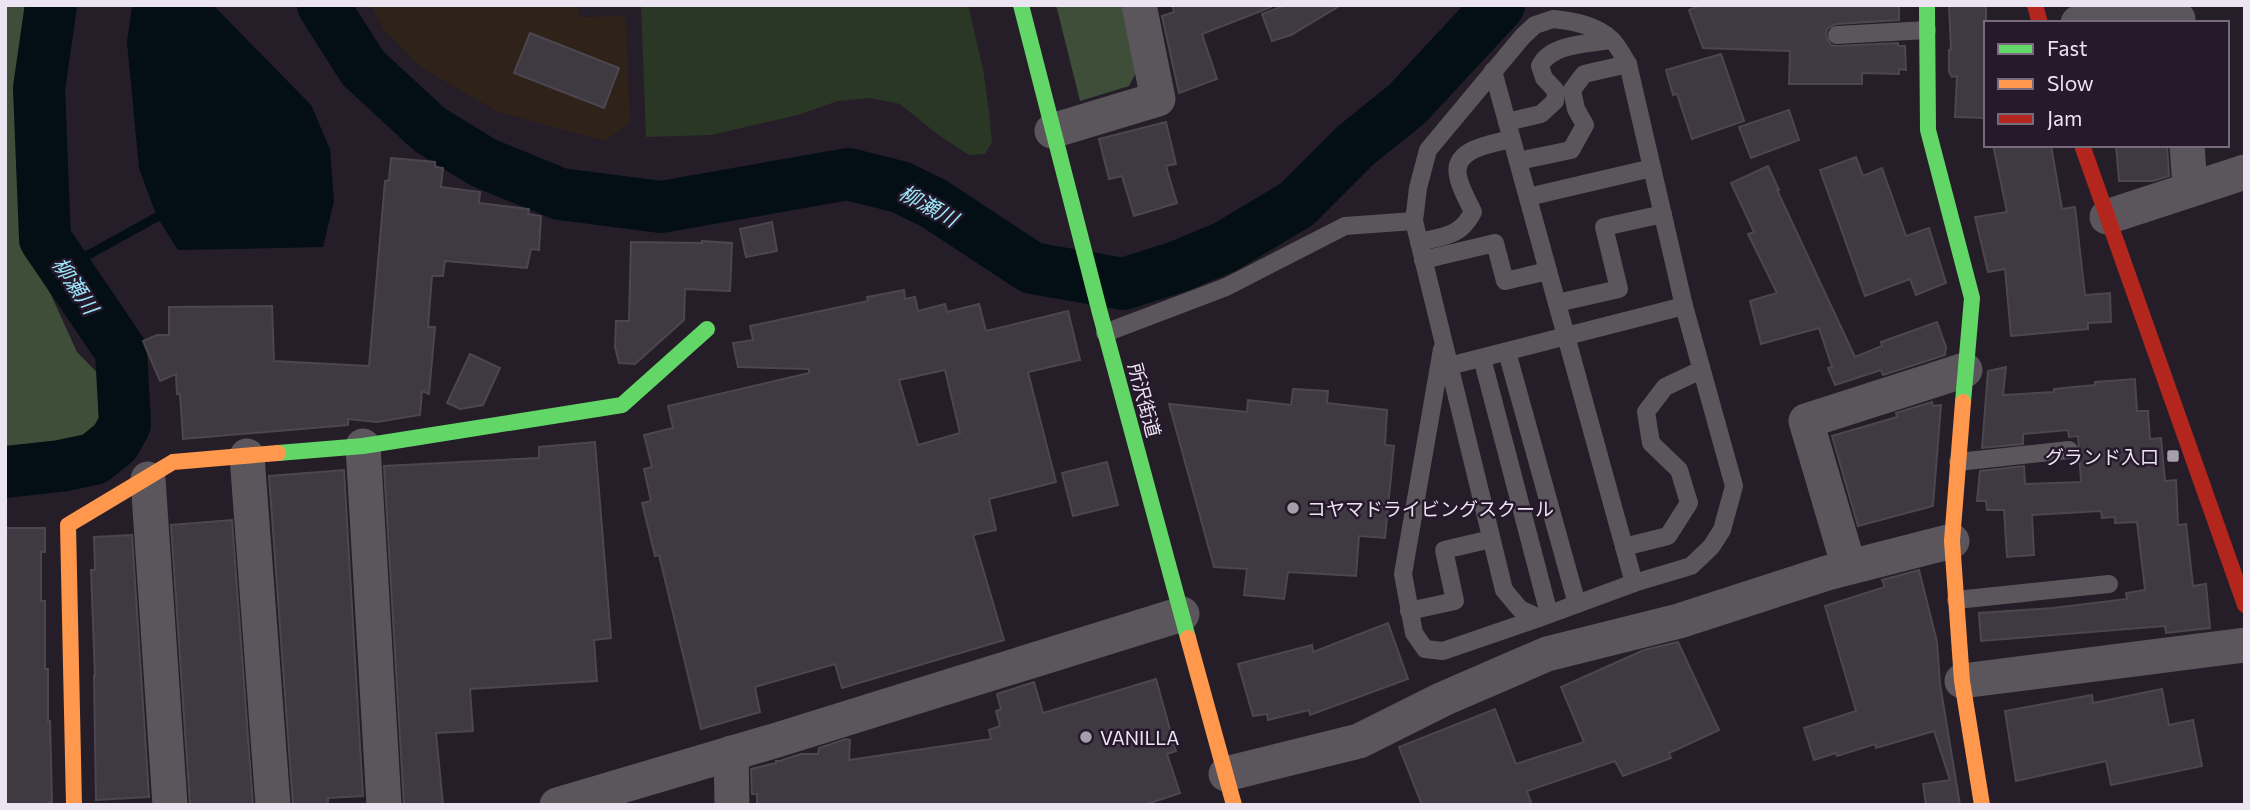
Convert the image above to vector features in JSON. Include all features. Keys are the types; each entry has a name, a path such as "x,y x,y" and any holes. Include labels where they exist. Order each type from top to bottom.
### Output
{"street":[{"path":"1052,131 1158,99 1139,5"},
{"path":"1927,5 1928,130 1972,298 1952,541 1962,681 1982,805"},
{"name":"所沢街道","path":"1020,8 1105,333 1230,790"},
{"path":"2128,21 2178,21"},
{"path":"2083,147 2245,605"},
{"path":"2187,147 2190,188"},
{"path":"2107,217 2245,172"},
{"path":"74,805 68,525 173,462 363,446 622,405 707,329"},
{"path":"1849,567 1806,421 1965,370"},
{"path":"363,446 384,805"},
{"path":"247,456 273,805"},
{"path":"148,479 170,805"},
{"path":"1230,790 1359,741 1443,699 1547,654 1679,621 1849,567 1952,541"},
{"path":"557,805 1182,614"},
{"path":"1962,681 2245,645"},
{"path":"731,753 733,805"}],"lane":[{"path":"1443,343 1403,575 1414,634 1424,649 1443,651 1544,616 1634,583 1691,566 1711,547 1722,530 1734,486 1684,306 1628,64 1611,40 1594,29 1573,21 1553,19 1535,25 1523,36 1428,150 1418,188 1414,221 1504,590 1520,609 1544,616"},
{"path":"1837,35 1927,30"},
{"path":"1419,242 1465,227 1473,212 1457,174 1462,157 1541,114 1555,101 1556,91 1544,78 1540,66 1544,59 1557,50 1611,40"},
{"path":"1518,161 1571,150 1585,125 1576,109 1572,90 1584,74 1628,64"},
{"path":"1493,71 1634,583"},
{"path":"1528,197 1652,168"},
{"path":"1557,303 1619,289 1604,227 1663,214"},
{"path":"1105,333 1226,287 1345,226 1414,221"},
{"path":"1423,260 1495,243 1505,281 1548,271"},
{"path":"1449,366 1684,306"},
{"path":"1507,352 1577,604"},
{"path":"1482,358 1544,616"},
{"path":"1624,547 1668,536 1689,503 1679,470 1651,443 1646,412 1665,387 1701,370"},
{"path":"1958,462 2069,450"},
{"path":"1409,611 1455,601 1444,550 1492,540"},
{"path":"1956,600 2109,584"}],"shaded area":[{"path":"132,5 213,5 311,105 330,149 334,201 323,247 178,250 157,217 139,168 127,42"},
{"path":"371,5 576,5 581,17 626,16 630,123 605,141 498,112 420,67 383,29"}],"green space":[{"path":"5,5 37,5 23,94 30,249 77,352 115,391 114,418 97,440 49,461 5,463"},
{"path":"641,5 968,5 983,69 992,142 985,154 969,155 937,134 900,104 870,98 838,101 798,115 711,135 646,137"},
{"path":"1056,5 1122,5 1139,67 1129,86 1080,101"}],"building":[{"path":"1172,5 1271,7 1202,34 1217,79 1179,93 1162,16 1174,12"},
{"path":"1286,5 1341,5 1291,35 1272,41 1262,14"},
{"path":"1701,5 1899,5 1899,20 1836,24 1827,29 1826,36 1831,45 1837,46 1898,43 1898,46 1905,46 1906,70 1899,69 1899,74 1862,73 1862,84 1789,84 1790,51 1703,48 1689,10"},
{"path":"1949,5 1986,5 1984,118 1955,117 1957,76 1952,77 1949,72"},
{"path":"530,33 619,68 604,108 514,73"},
{"path":"1721,54 1744,121 1692,139 1677,94 1673,95 1666,70"},
{"path":"1789,110 1799,140 1751,158 1739,127"},
{"path":"1166,122 1176,164 1166,166 1177,203 1134,216 1122,176 1109,179 1099,139"},
{"path":"1993,147 2051,147 2062,209 2075,207 2085,295 2110,293 2111,322 2088,323 2088,329 2011,336 2005,269 1988,272 1975,217 2007,212"},
{"path":"2116,147 2167,147 2169,176 2153,181 2119,181"},
{"path":"1856,157 1863,176 1882,168 1906,236 1929,228 1946,283 1916,295 1910,279 1865,296 1820,170"},
{"path":"391,158 435,162 435,167 443,168 441,187 480,192 479,203 529,209 528,214 541,216 539,250 531,249 527,268 445,261 443,276 432,276 428,327 435,327 429,394 422,391 420,415 377,422 348,419 348,425 183,439 176,374 160,381 143,341 157,335 169,335 169,307 272,306 274,361 369,366 385,181 389,180"},
{"path":"1768,166 1855,357 1882,346 1881,342 1937,322 1946,347 1945,355 1883,375 1881,370 1835,385 1828,368 1832,367 1819,328 1761,344 1750,301 1777,293 1748,234 1754,232 1731,183"},
{"path":"772,222 777,251 746,257 740,229"},
{"path":"631,242 732,243 730,291 685,289 684,320 635,364 619,363 615,347 616,321 629,321"},
{"path":"904,290 905,299 915,297 918,311 945,304 947,312 979,304 986,331 1068,311 1080,360 1028,372 1056,482 989,499 996,530 973,535 1004,640 842,688 835,664 755,687 760,712 701,729 659,555 655,556 642,503 651,501 644,469 652,467 644,435 673,428 668,406 809,373 809,369 738,367 733,343 753,340 750,326 868,301 867,297","holes":["945,370 960,433 918,445 899,380"]},
{"path":"470,354 500,368 483,405 460,409 447,403"},
{"path":"2006,367 2003,395 2054,392 2054,389 2095,385 2095,382 2135,379 2137,411 2148,411 2150,439 2161,438 2165,481 2176,480 2178,525 2186,524 2193,586 2206,584 2210,628 2166,633 2165,626 1981,641 1979,613 2127,599 2126,593 2145,590 2137,522 2115,523 2115,517 2102,518 2101,511 2032,515 2034,555 2007,557 2004,510 1987,510 1986,501 1977,501 1980,471 2024,466 2025,484 2081,482 2078,436 2069,437 2068,430 2023,434 2023,444 1982,448 1988,371"},
{"name":"コヤマドライビングスクール","path":"1293,389 1328,391 1327,403 1387,410 1385,445 1394,446 1385,538 1359,536 1356,576 1288,572 1284,599 1244,595 1247,569 1214,567 1169,404 1247,412 1248,400 1291,405"},
{"path":"1932,402 1933,406 1941,405 1933,506 1858,526 1832,436 1897,417 1896,413"},
{"path":"595,442 611,638 594,640 597,681 470,689 473,731 436,733 443,805 404,805 384,466 539,458 539,447"},
{"path":"1107,462 1118,505 1073,516 1062,473"},
{"path":"344,470 363,796 328,798 328,805 293,805 269,476"},
{"path":"232,520 253,805 190,805 171,525"},
{"path":"5,528 45,528 45,552 41,552 41,601 45,601 45,669 48,669 52,802 49,802 49,805 5,805"},
{"path":"132,535 149,797 96,800 91,570 95,570 94,537"},
{"path":"1919,570 1937,642 1940,684 1960,805 1926,805 1923,784 1950,780 1934,731 1876,748 1875,744 1814,760 1804,728 1856,711 1825,606 1885,587 1882,580"},
{"path":"1388,623 1408,679 1310,715 1309,710 1268,720 1267,714 1253,716 1238,664 1312,645 1313,652"},
{"path":"1678,642 1719,730 1669,753 1671,758 1623,776 1615,761 1527,791 1532,805 1422,805 1399,747 1495,709 1516,764 1584,742 1561,687 1644,650"},
{"path":"1156,679 1176,751 1167,754 1180,793 1144,805 757,805 757,794 752,794 751,769 801,754 818,754 819,748 846,739 850,740 849,760 991,739 989,730 1000,726 996,711 1001,709 997,694 1034,682 1043,713"},
{"path":"2162,689 2169,725 2193,720 2202,766 2111,785 2106,761 2016,781 2005,711 2092,695 2093,703"}],"waterway":[{"name":"柳瀬川","path":"5,472 94,459 115,442 125,424 121,351 45,239 39,88 51,5"},
{"name":"柳瀬川","path":"323,5 363,68 430,130 484,163 560,194 661,207 848,174 900,187 933,203 1032,268 1123,284 1177,267 1225,247 1297,204 1356,145 1407,104 1499,5"},
{"path":"61,263 90,254 157,217"}],"traffic: fast":[{"path":"1021,5 1100,313 1188,638"},
{"path":"1927,5 1928,130 1972,298 1963,402"},
{"path":"278,453 363,446 622,405 707,329"}],"traffic: slow":[{"path":"1963,402 1952,541 1962,681 1982,805"},
{"path":"74,805 68,525 173,462 278,453"},
{"path":"1188,638 1234,805"}],"traffic: jam":[{"path":"2035,5 2039,21"},
{"path":"2083,147 2245,605"}],"place":[{"name":"グランド入口","path":"2173,456"},
{"name":"コヤマドライビングスクール","path":"1293,508"},
{"name":"VANILLA","path":"1086,737"}]}
